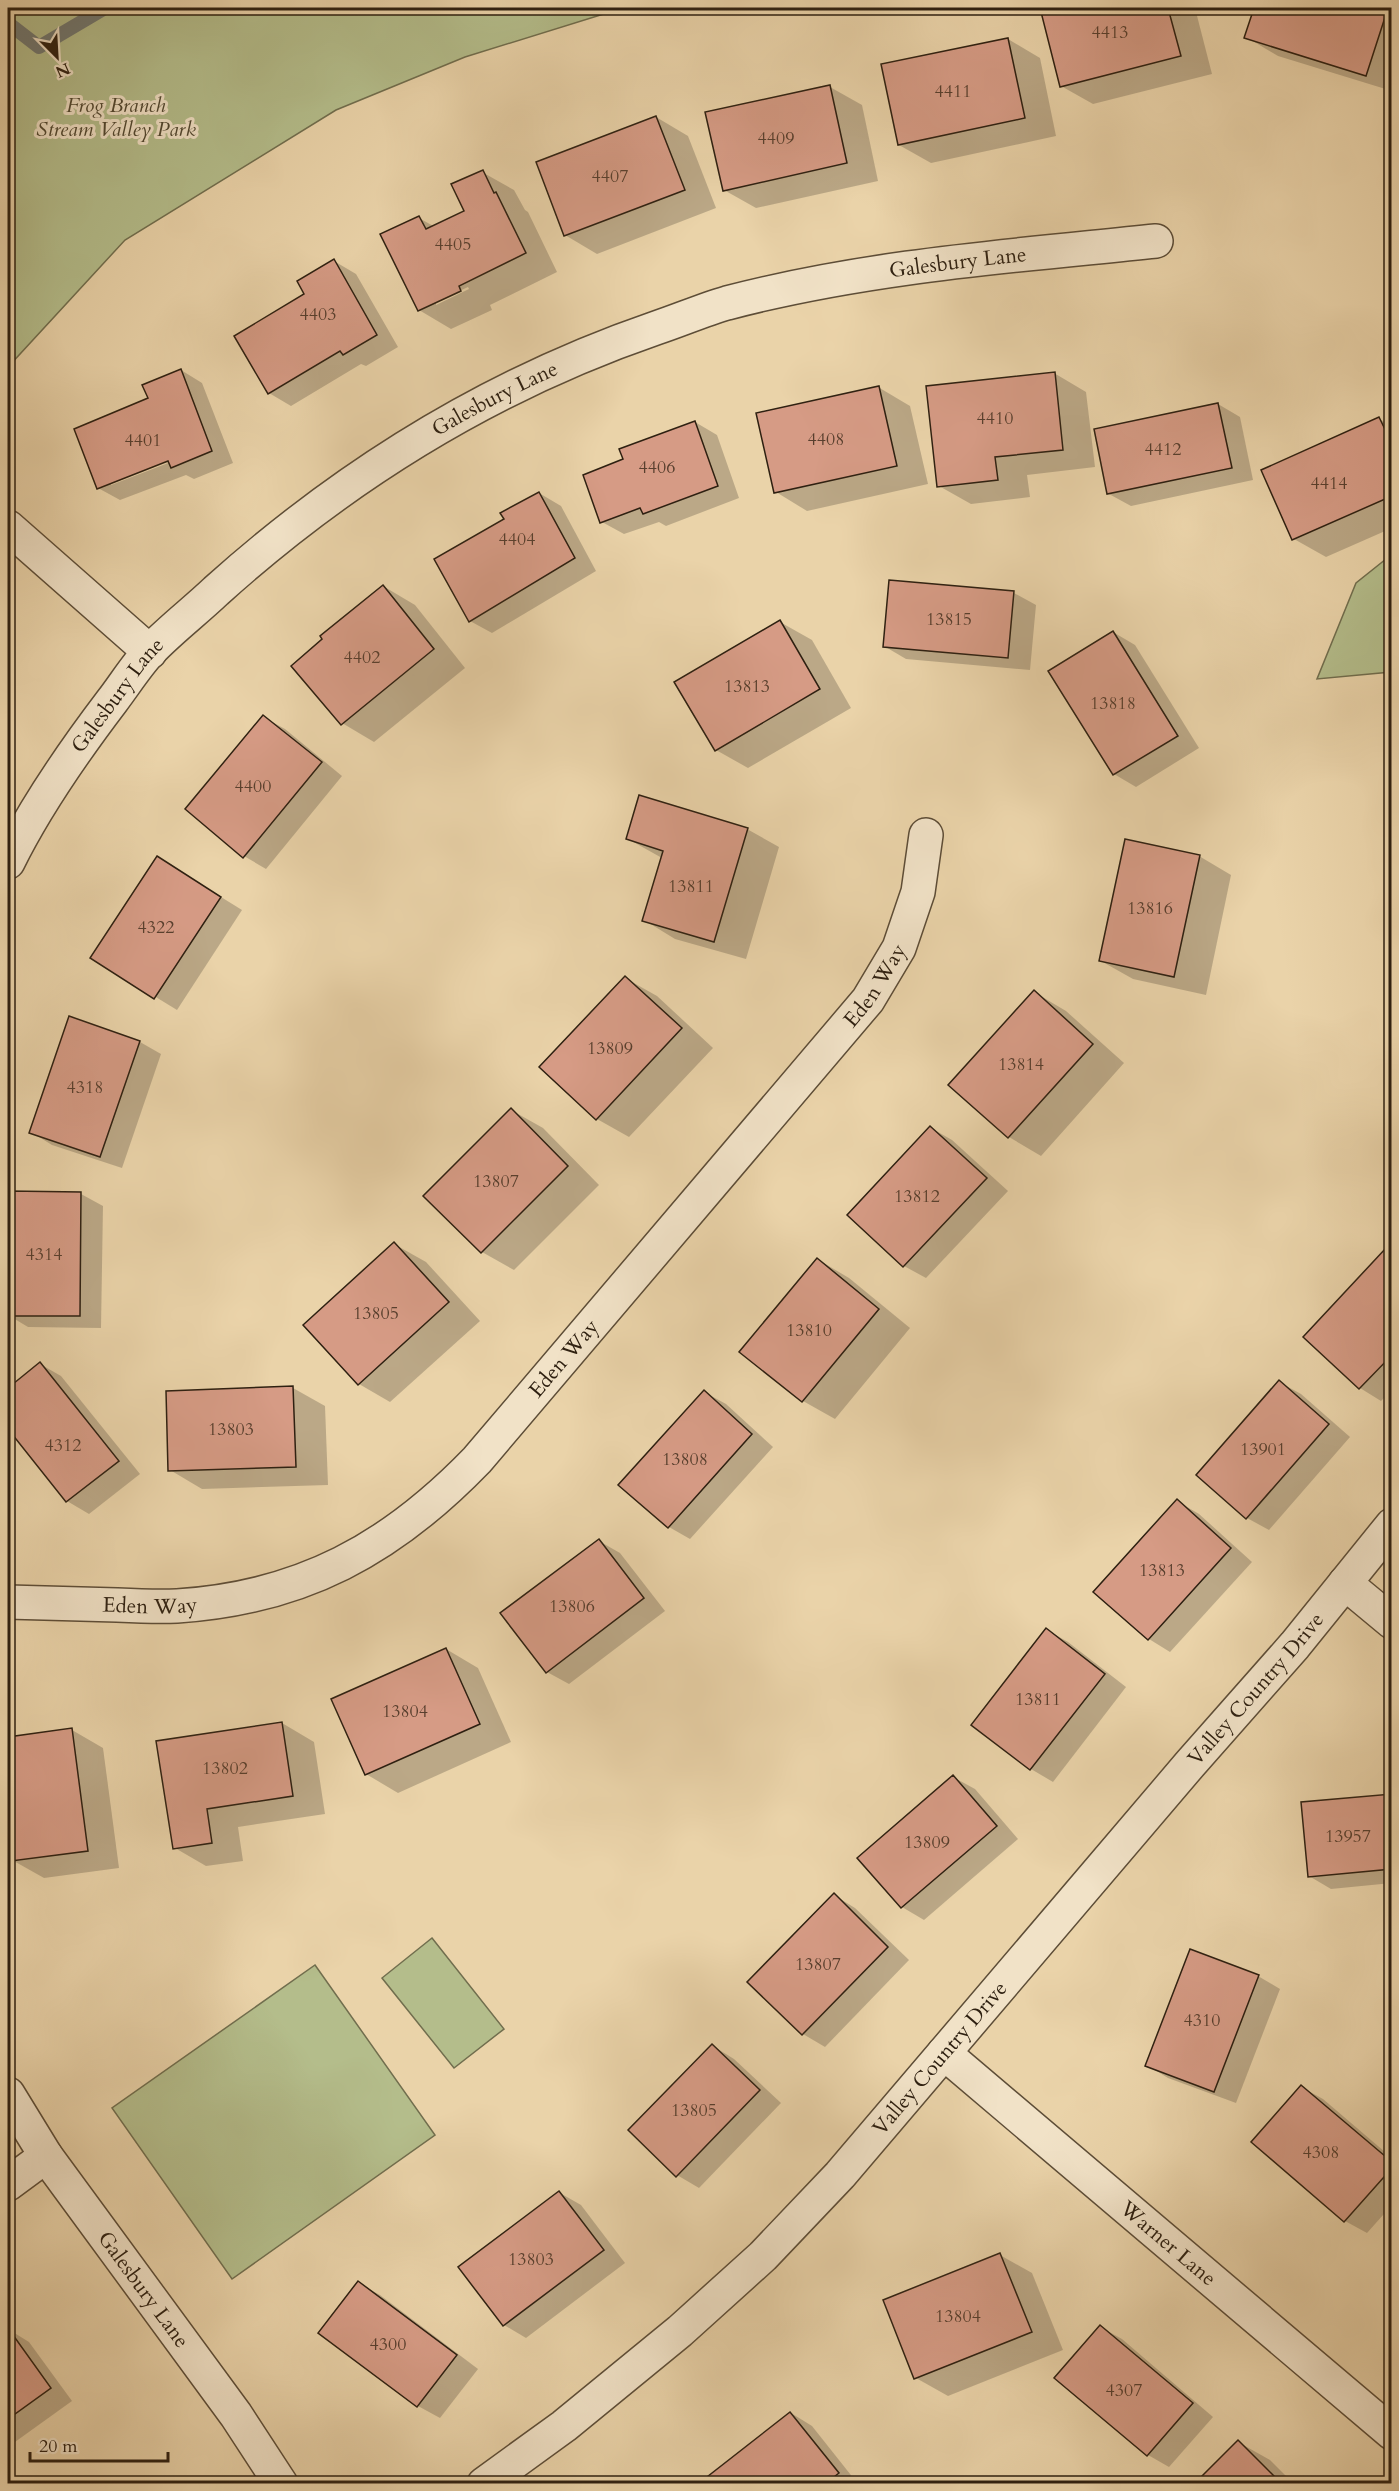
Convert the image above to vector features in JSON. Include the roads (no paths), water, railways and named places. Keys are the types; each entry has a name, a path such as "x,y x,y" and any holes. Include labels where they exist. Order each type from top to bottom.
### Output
{"street":[{"name":"Galesbury Lane","path":"8,862 17,843 79,744 150,652 246,564 354,480 441,425 511,387 594,349 723,304 811,283 901,268 1156,241"},
{"path":"8,527 150,652"},
{"name":"Eden Way","path":"8,1602 174,1606 225,1602 272,1592 316,1576 358,1556 402,1528 443,1495 477,1460 868,1000 899,948 918,892 926,835"},
{"name":"Valley Country Drive","path":"484,2484 564,2426 680,2331 764,2256 840,2175 1190,1764 1295,1645 1392,1525"},
{"path":"1346,1582 1392,1622"},
{"name":"Warner Lane","path":"944,2053 1392,2433"},
{"name":"Galesbury Lane","path":"8,2094 46,2156 236,2415 281,2484"},
{"path":"8,2184 46,2156"}],"waterway":[{"path":"8,23 39,47 105,8"}],"park label":[{"name":"Frog Branch Stream Valley Park","path":"116,117"}]}
